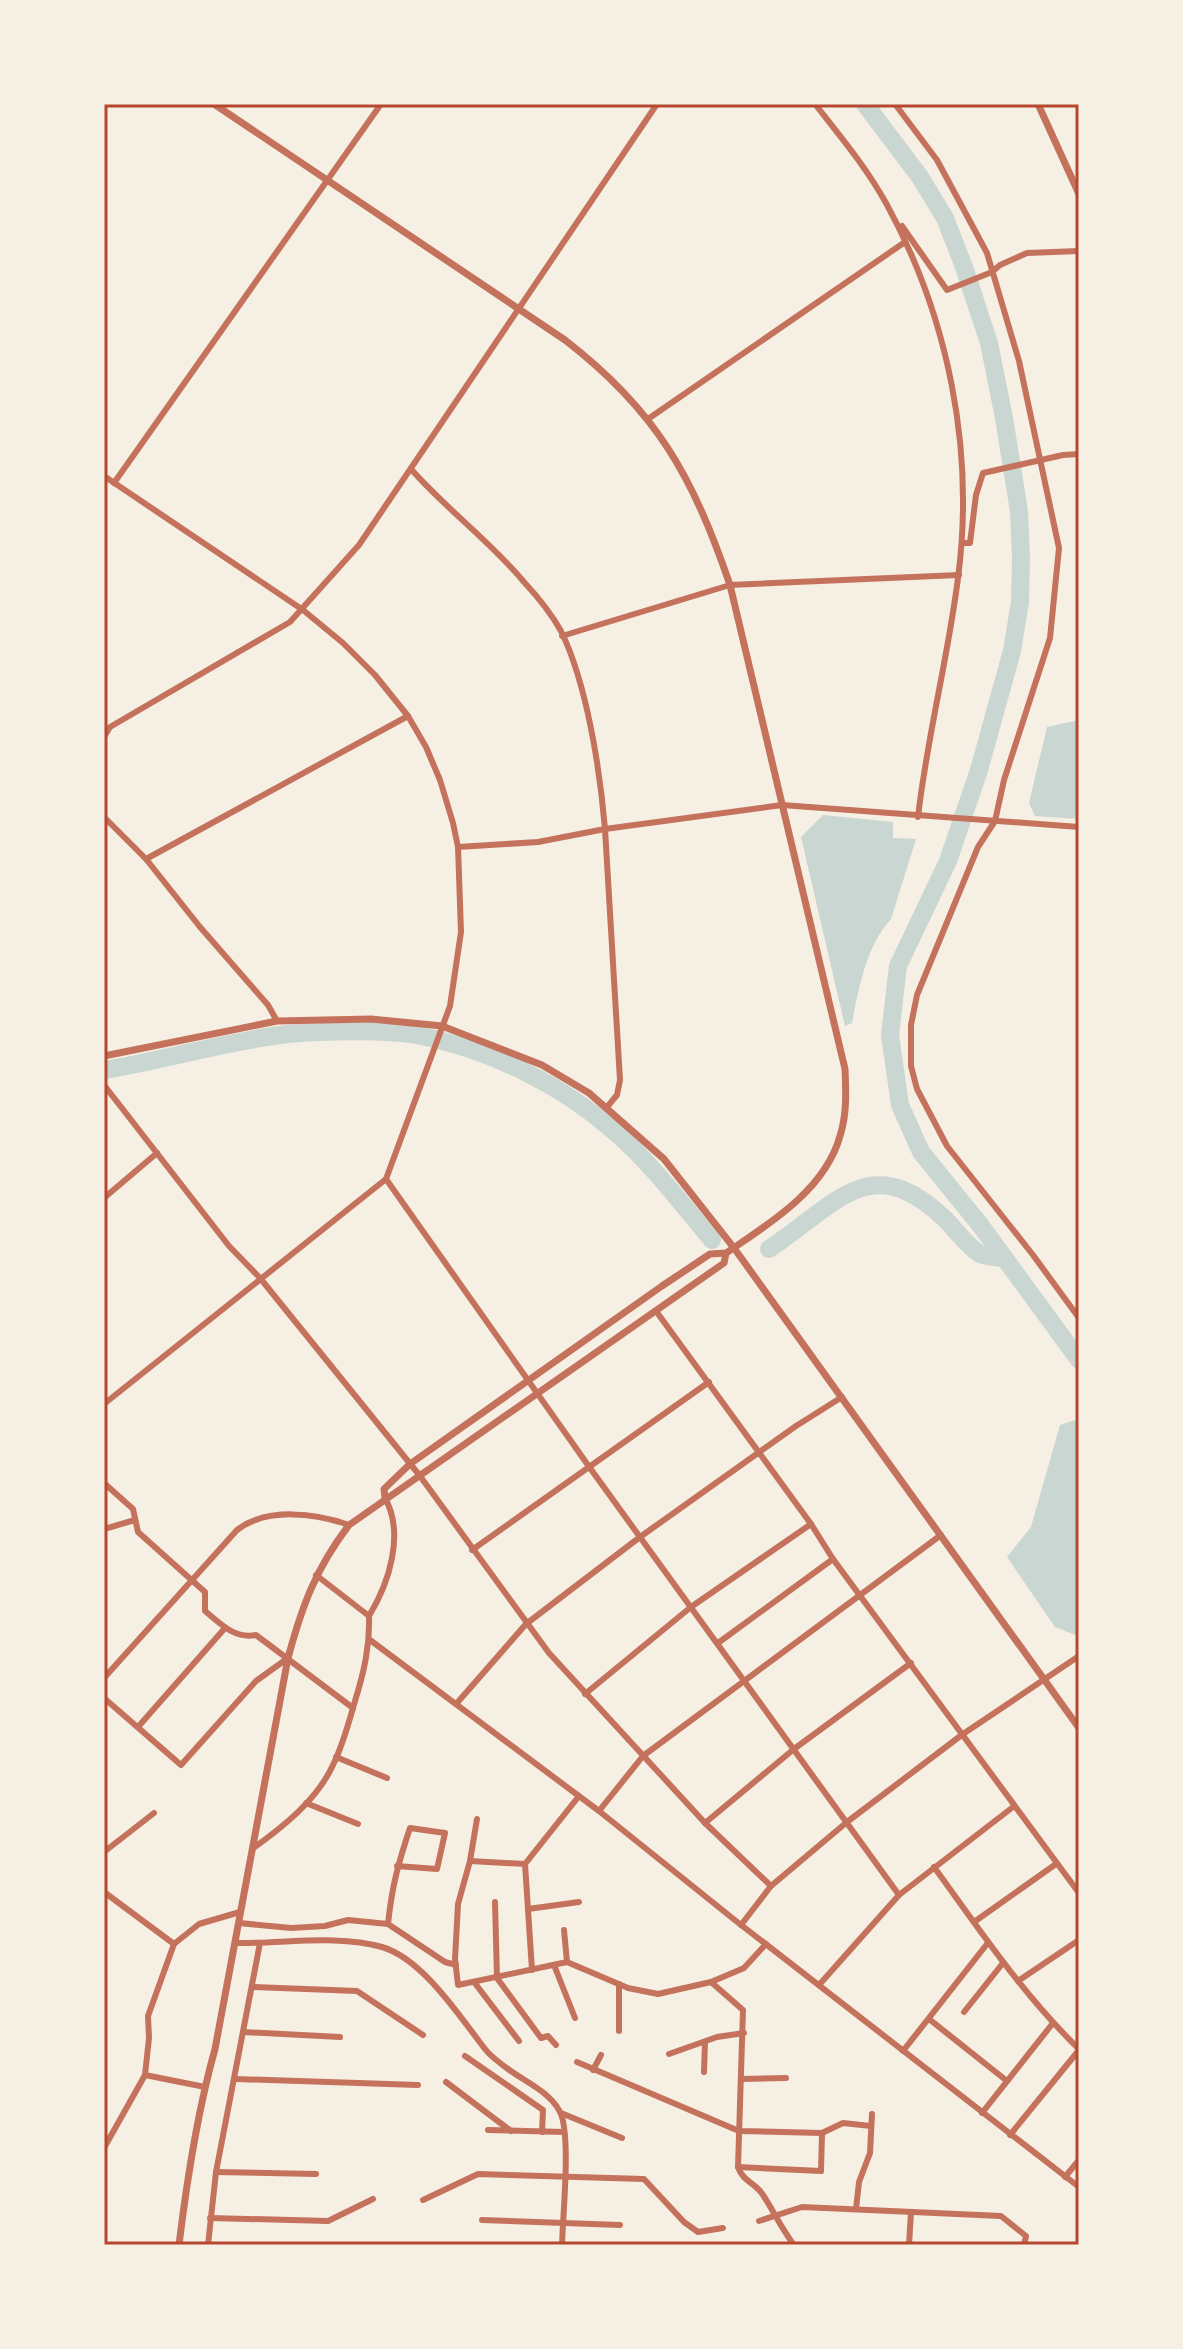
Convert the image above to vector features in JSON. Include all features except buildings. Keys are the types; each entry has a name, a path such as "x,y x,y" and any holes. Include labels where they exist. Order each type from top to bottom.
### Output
{"street":[{"path":"214,104 518,306 601,367 648,419 674,455 713,536 730,585 845,1069 846,1105 840,1138 818,1178 805,1194 734,1248 726,1253 710,1254 529,1380 410,1464 384,1489 391,1508 394,1542 391,1563 369,1616 370,1640 366,1664 333,1767 306,1803 281,1829 252,1849"},
{"path":"114,483 381,104"},
{"path":"104,737 110,727 290,622 303,610 359,545 657,104"},
{"path":"815,104 884,199 899,228 934,313 955,393 963,492 962,543 918,817"},
{"path":"895,104 937,160 987,253 990,273 1019,361 1037,462 1059,548 1056,603 1050,638 1004,780 995,821 978,847 917,995 911,1025 911,1066 917,1089 947,1146 1079,1318"},
{"path":"1038,104 1079,194"},
{"path":"899,228 902,226 912,238 947,290 990,273 1027,253 1079,251"},
{"path":"648,419 905,242"},
{"path":"962,543 970,543 976,495 983,473 1079,454"},
{"path":"411,469 525,583 562,636 570,653 588,716 602,789 620,1080 617,1095 607,1107"},
{"path":"104,476 303,610 375,675 408,716 440,780 458,847 461,932 450,1006 386,1179 104,1404"},
{"path":"562,636 730,585 959,575"},
{"path":"146,859 408,716"},
{"path":"458,847 538,842 605,829 782,805 1079,827"},
{"path":"104,817 146,859 268,1005 277,1021"},
{"path":"104,1056 277,1021 371,1019 442,1026 566,1077 607,1107 664,1159 734,1248 1079,1728"},
{"path":"104,1085 229,1246 260,1278 420,1476 526,1624 585,1694 705,1823 771,1886"},
{"path":"104,1198 157,1153"},
{"path":"386,1179 590,1468 899,1895"},
{"path":"179,2245 185,2189 215,2049 288,1658 303,1604 316,1575 349,1525 724,1263 726,1253"},
{"path":"656,1311 1013,1807 1078,1889"},
{"path":"472,1550 709,1382"},
{"path":"457,1703 526,1624 640,1537 842,1397"},
{"path":"104,1483 133,1509 138,1532 205,1592 205,1611 242,1638 256,1635 353,1708"},
{"path":"104,1678 237,1530 249,1521 264,1516 290,1515 332,1519 349,1525"},
{"path":"104,1529 135,1520"},
{"path":"585,1694 691,1607 811,1524"},
{"path":"599,1811 643,1756 941,1535"},
{"path":"718,1643 833,1559"},
{"path":"316,1575 369,1616"},
{"path":"138,1727 225,1628"},
{"path":"370,1640 599,1811 1079,2187"},
{"path":"741,1925 771,1886 847,1822 963,1734 1079,1656"},
{"path":"104,1698 181,1765 256,1681 288,1658"},
{"path":"705,1823 794,1749 911,1663"},
{"path":"336,1757 387,1778"},
{"path":"532,1970 525,1864 579,1796"},
{"path":"306,1803 358,1824"},
{"path":"819,1985 899,1895 1013,1807"},
{"path":"104,1852 154,1813"},
{"path":"477,1819 458,1904 458,1985 567,1962 619,1984 658,1994 711,1982 744,1968 766,1944"},
{"path":"388,1924 392,1885 397,1866 410,1828 445,1833 437,1869 397,1866"},
{"path":"470,1861 525,1864"},
{"path":"974,1922 1056,1864"},
{"path":"934,1867 987,1944 1053,2023 1079,2049 1010,2135"},
{"path":"104,1892 174,1944"},
{"path":"495,1902 497,1978 541,2038 548,2036 556,2045"},
{"path":"528,1909 579,1902"},
{"path":"104,2148 145,2075 148,2016 174,1944 199,1924 240,1912"},
{"path":"239,1923 291,1928 325,1926 348,1920 388,1924 445,1962 456,1965"},
{"path":"564,1930 567,1962"},
{"path":"1018,1981 1079,1940"},
{"path":"235,1943 353,1941 384,1947 402,1957 464,2018 486,2052 542,2093 561,2113 564,2132 562,2245"},
{"path":"208,2245 216,2172 260,1943"},
{"path":"903,2051 987,1944"},
{"path":"964,2012 1003,1963"},
{"path":"554,1965 575,2018"},
{"path":"474,1982 519,2041"},
{"path":"711,1982 743,2010 738,2167 741,2178 762,2192 773,2216 794,2245"},
{"path":"619,1984 619,2031"},
{"path":"252,1987 357,1991 423,2035"},
{"path":"929,2019 1007,2081"},
{"path":"982,2113 1053,2023"},
{"path":"243,2032 340,2037"},
{"path":"669,2054 717,2037 744,2033"},
{"path":"704,2072 705,2042"},
{"path":"593,2070 601,2055"},
{"path":"465,2056 543,2110 542,2132"},
{"path":"577,2062 739,2131 822,2133 843,2123 871,2126"},
{"path":"145,2075 205,2087"},
{"path":"741,2079 786,2078"},
{"path":"235,2079 418,2085"},
{"path":"446,2082 511,2131"},
{"path":"561,2113 622,2138"},
{"path":"856,2209 859,2182 870,2153 872,2114"},
{"path":"488,2130 564,2132"},
{"path":"738,2167 821,2171 822,2133"},
{"path":"1065,2177 1079,2160"},
{"path":"216,2172 316,2174"},
{"path":"423,2200 478,2174 644,2179 684,2222 698,2232 723,2228"},
{"path":"210,2218 328,2221 373,2199"},
{"path":"759,2221 802,2207 1001,2216 1026,2236 1024,2245"},
{"path":"909,2245 911,2212"},
{"path":"482,2220 620,2225"}],"shaded area":[{"path":"1079,720 1079,819 1035,816 1029,803 1047,727"},
{"path":"823,815 893,822 893,838 916,839 891,919 875,942 865,968 852,1023 845,1026 801,837"},
{"path":"1075,1420 1079,1423 1078,1636 1055,1627 1007,1557 1031,1527 1060,1425"}],"waterway":[{"path":"865,104 920,177 945,218 964,267 989,343 1004,418 1019,511 1021,558 1020,602 1012,651 979,770 948,861 898,966 890,1035 900,1105 921,1152 981,1226 1079,1360"},
{"path":"104,1070 288,1034 392,1032 448,1042 500,1060 549,1084 594,1115 641,1157 712,1240"},
{"path":"769,1249 834,1202 854,1191 874,1186 895,1187 919,1198 945,1219 975,1251 1005,1259"}]}
